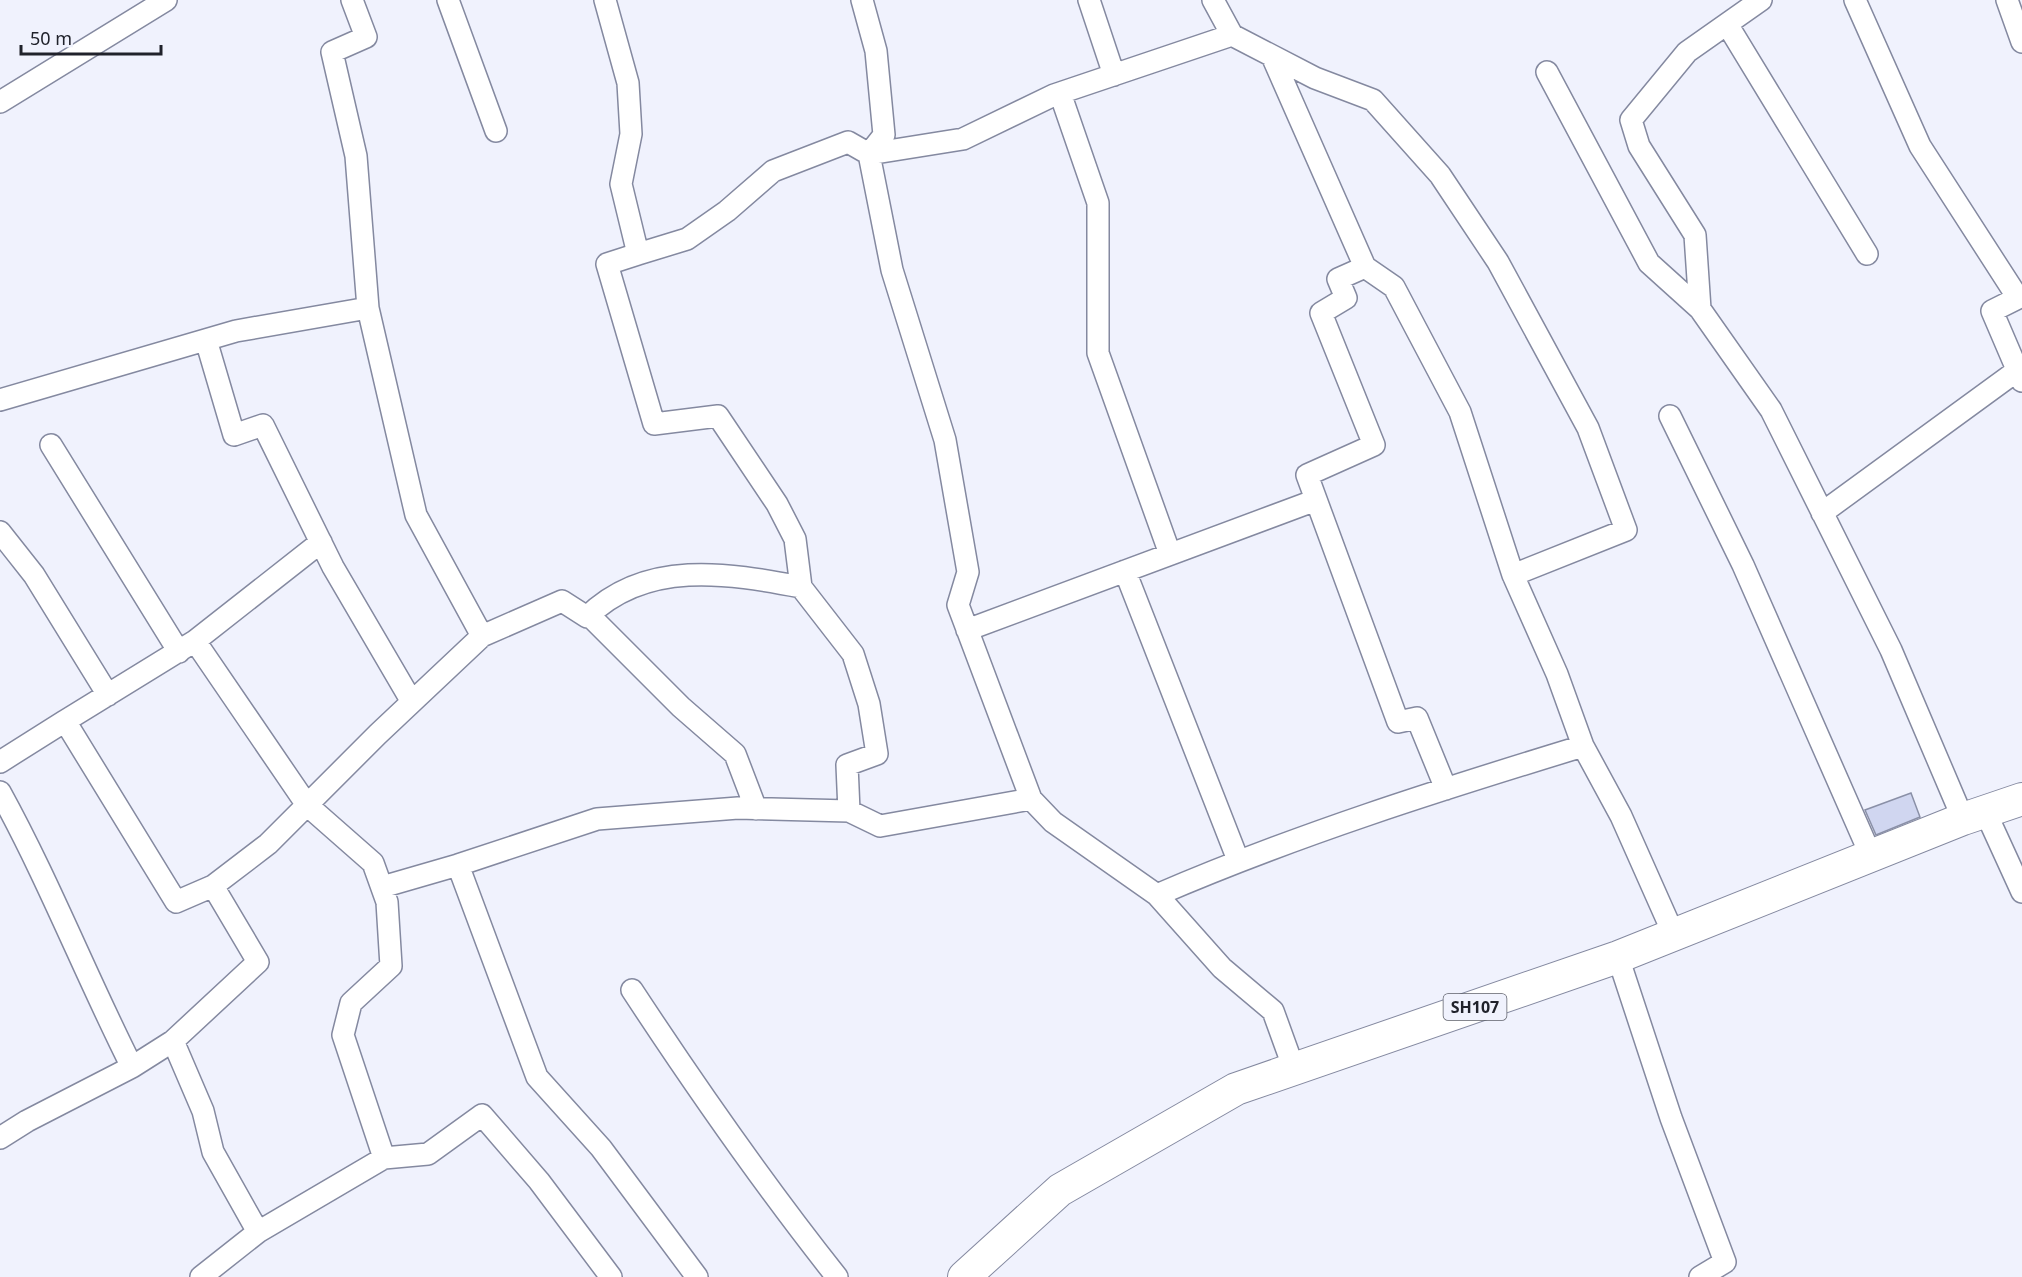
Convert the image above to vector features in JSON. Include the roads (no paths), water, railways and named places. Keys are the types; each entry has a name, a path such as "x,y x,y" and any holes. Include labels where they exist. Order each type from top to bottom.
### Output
{"main road":[{"name":"SH107","path":"964,1277 1060,1190 1236,1089 1618,957 1673,933 1974,815 2022,799"}],"street":[{"path":"0,102 165,0"},
{"path":"352,0 366,37 332,52 356,156 368,308 416,515 482,636"},
{"path":"448,0 496,131"},
{"path":"605,0 628,83 631,134 621,184 638,254"},
{"path":"862,0 876,51 884,135 869,154 892,270 945,440 968,572 958,605 1031,799 1053,822 1157,895 1222,968 1273,1011 1294,1070"},
{"path":"1089,0 1114,75"},
{"path":"1213,0 1232,35 1315,78 1373,100 1440,175 1498,262 1588,428 1626,530 1513,575"},
{"path":"1700,309 1695,235 1639,146 1631,120 1687,52 1761,0"},
{"path":"1822,513 2020,376 1992,311 2018,298 1920,146 1855,0"},
{"path":"2007,0 2022,42"},
{"path":"1727,24 1867,254"},
{"path":"849,811 847,765 877,754 869,705 853,654 801,587 795,539 777,504 718,416 654,424 607,264 687,239 727,211 773,171 848,142 869,154 963,139 1060,93 1232,35"},
{"path":"1272,56 1365,267 1394,287 1460,412 1513,575 1557,674 1583,746 1622,816 1673,933"},
{"path":"1547,72 1649,263 1700,309 1771,410 1974,815 2022,892"},
{"path":"1060,93 1098,203 1098,353 1170,554"},
{"path":"1365,267 1338,279 1346,298 1321,313 1374,445 1307,475 1398,722 1417,718 1446,789"},
{"path":"0,400 236,331 368,308"},
{"path":"206,340 234,435 263,424 321,542 412,702"},
{"path":"1670,416 1743,565 1871,856"},
{"path":"51,445 187,647 307,805 374,863 387,902 391,966 351,1003 343,1035 384,1158"},
{"path":"967,630 1316,500"},
{"path":"0,532 34,575 108,695"},
{"path":"0,762 187,647 321,542"},
{"path":"1125,571 1238,860"},
{"path":"65,721 176,902 213,886 268,844 482,636 562,601 587,617 603,601 639,582 708,573 749,577 801,587"},
{"path":"589,615 681,706 735,754 756,809"},
{"path":"1157,895 1238,860 1446,789 1583,746"},
{"path":"0,792 34,854 90,983 132,1067"},
{"path":"382,887 458,865 597,819 756,809 849,811 880,826 1031,799"},
{"path":"458,865 537,1077 601,1148 697,1277"},
{"path":"0,1138 27,1121 132,1067 173,1041 258,962 213,886"},
{"path":"1618,957 1671,1118 1725,1262 1700,1277"},
{"path":"633,990 682,1066 774,1196 837,1277"},
{"path":"173,1041 203,1111 213,1152 258,1232"},
{"path":"201,1277 258,1232 384,1158 428,1154 482,1115 539,1180 611,1277"}]}
